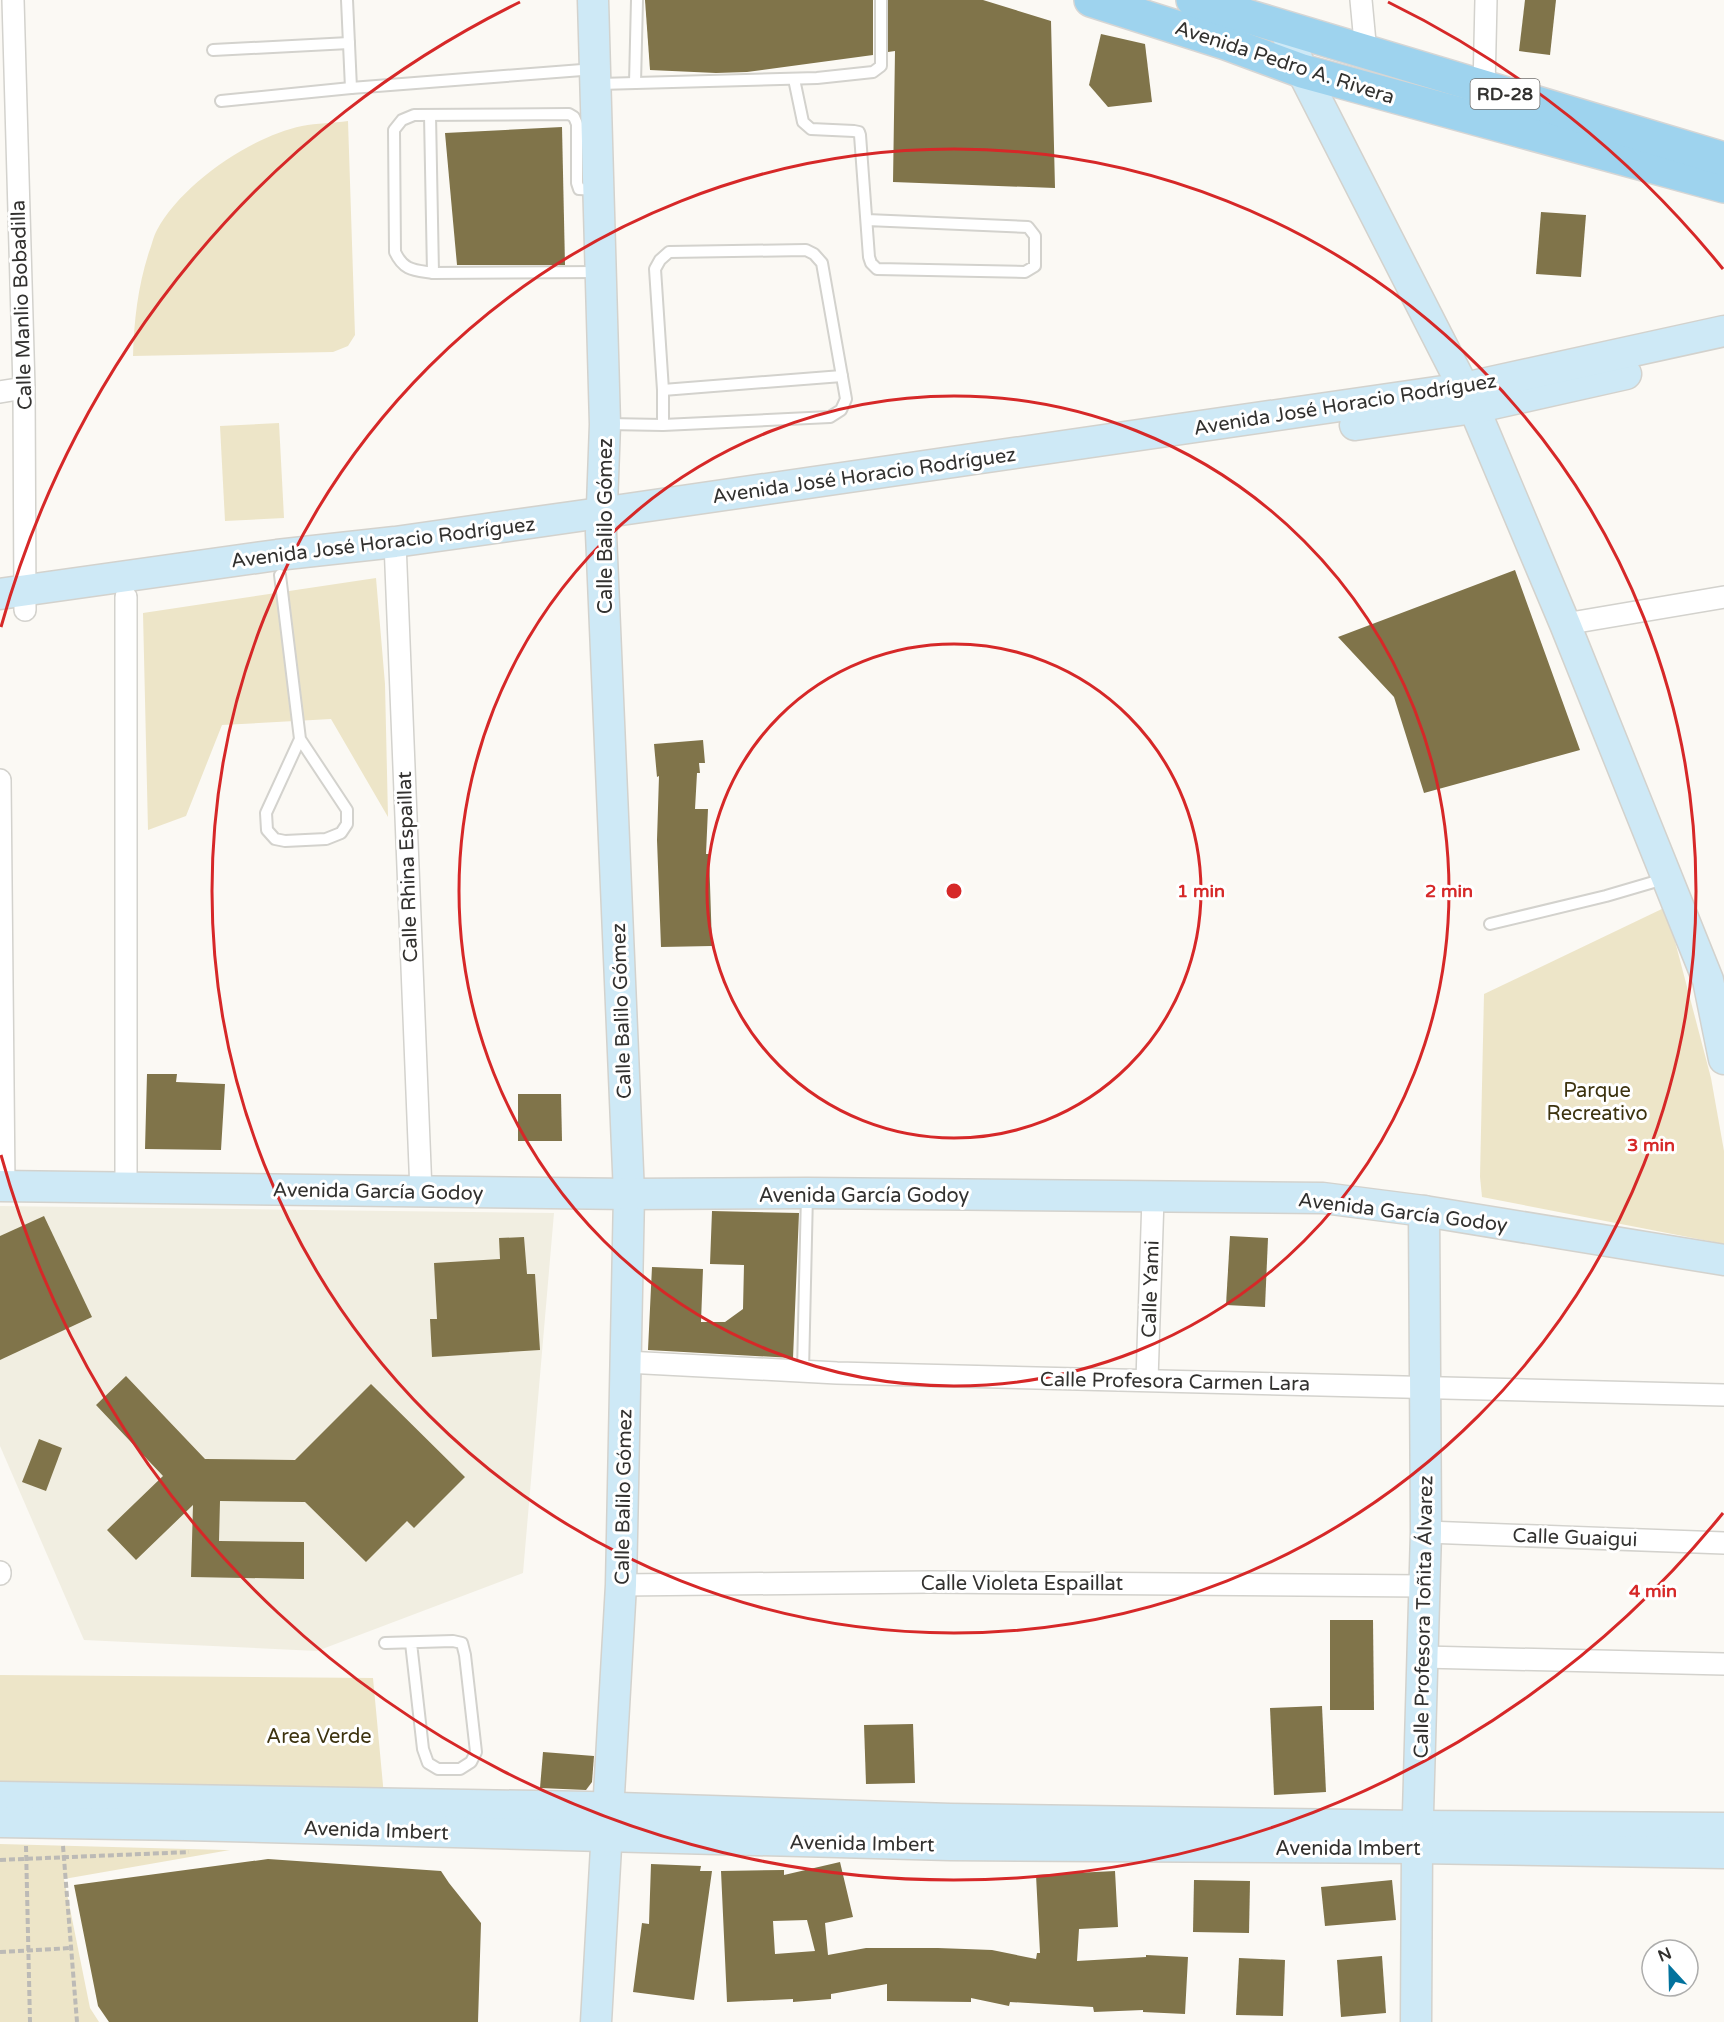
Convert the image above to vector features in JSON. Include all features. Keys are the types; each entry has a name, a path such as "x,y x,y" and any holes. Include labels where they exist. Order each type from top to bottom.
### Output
{"main road":[{"name":"Avenida Pedro A. Rivera","path":"1091,0 1226,43 1302,71 1724,186"},
{"name":"Avenida Pedro A. Rivera","path":"1193,0 1228,5 1285,29 1724,159"}],"street":[{"name":"Calle Manlio Bobadilla","path":"13,0 7,54 24,388 13,602"},
{"name":"Calle Balilo Gómez","path":"593,0 605,424 601,523 629,1194 621,1585 596,2022"},
{"path":"1361,0 1366,52"},
{"path":"1484,88 1486,0"},
{"path":"1226,43 1228,5"},
{"path":"1285,29 1302,71 1469,398 1565,624 1708,980 1724,1059"},
{"name":"Avenida José Horacio Rodríguez","path":"1469,398 1724,331"},
{"name":"Avenida José Horacio Rodríguez","path":"13,602 126,597 280,575 395,551 1469,398 1724,352"},
{"path":"0,392 24,388"},
{"name":"Avenida José Horacio Rodríguez","path":"13,602 277,555 395,551"},
{"name":"Calle Rhina Espaillat","path":"395,551 421,1192"},
{"path":"126,597 126,1188"},
{"path":"1565,624 1724,597"},
{"path":"0,780 2,1186"},
{"name":"Avenida García Godoy","path":"2,1186 629,1194 807,1193 1323,1198 1424,1211 1724,1260"},
{"name":"Calle Yami","path":"1146,1380 1153,1198"},
{"name":"Calle Profesora Toñita Álvarez","path":"1416,2022 1417,1837 1426,1532 1424,1211"},
{"name":"Calle Profesora Carmen Lara","path":"626,1362 803,1371 1724,1395"},
{"name":"Calle Guaigui","path":"1426,1532 1724,1543"},
{"name":"Calle Violeta Espaillat","path":"621,1585 930,1582 1424,1586"},
{"path":"1423,1657 1724,1664"},
{"name":"Avenida Imbert","path":"0,1797 187,1826"},
{"name":"Avenida Imbert","path":"0,1822 187,1826 607,1822 950,1832 1417,1837 1724,1828"},
{"name":"Avenida Imbert","path":"1417,1837 1724,1853"}],"lane":[{"path":"347,0 351,88"},
{"path":"635,83 637,0"},
{"path":"221,101 351,88 595,76 635,83 794,79 867,73 881,66 880,0"},
{"path":"213,50 349,43"},
{"path":"794,79 803,122 811,129 859,132 869,257 877,269 1025,272 1035,266 1035,236 1028,227 867,220"},
{"path":"598,190 579,189 577,183 577,124 574,117 569,114 414,115 402,120 394,130 395,252 400,263 410,269 433,273 600,272"},
{"path":"430,115 433,273"},
{"path":"605,424 663,425 830,417 841,410 846,399 822,263 814,254 806,250 669,252 660,260 655,269 663,425"},
{"path":"663,390 842,376"},
{"path":"280,575 300,739 347,810 347,824 341,833 326,839 285,841 275,839 267,830 266,813 300,739"},
{"path":"1490,924 1606,896 1668,878"},
{"path":"803,1371 807,1193"},
{"path":"385,1643 453,1641 462,1643 476,1752 471,1762 460,1769 438,1769 429,1763 423,1749 411,1643"}],"path":[{"path":"0,1860 64,1858 187,1826"},
{"path":"26,1845 30,2022"},
{"path":"63,1846 77,2022"},
{"path":"0,1952 71,1948"}],"shaded area":[{"path":"0,1206 554,1213 523,1573 317,1651 84,1640 0,1446"}],"green space":[{"path":"348,121 355,335 348,346 333,352 133,356 137,303 154,235 168,213 183,196 219,165 261,140 302,126"},
{"path":"279,423 284,518 225,521 220,426"},
{"path":"376,578 385,684 388,817 331,719 222,725 186,816 148,830 143,613"},
{"name":"Parque Recreativo","path":"1666,907 1711,1078 1724,1151 1724,1244 1482,1197 1480,1177 1484,994"},
{"name":"Area Verde","path":"0,1675 373,1678 384,1796 0,1785"},
{"path":"0,1844 230,1850 64,1879 90,2008 99,2022 0,2022"}],"building":[{"path":"645,0 873,0 873,55 747,72 650,70"},
{"path":"888,0 983,0 1051,21 1055,188 893,182 895,51 888,52"},
{"path":"1525,0 1556,0 1550,55 1519,51"},
{"path":"1101,34 1145,44 1152,102 1108,107 1089,85"},
{"path":"562,127 565,265 457,265 445,133"},
{"path":"1541,212 1586,215 1581,277 1536,274"},
{"path":"1515,570 1580,750 1424,793 1394,697 1338,637"},
{"path":"703,740 705,763 699,763 700,773 697,773 695,809 708,809 706,854 709,854 712,946 661,947 657,840 659,776 657,777 654,744"},
{"path":"147,1074 177,1074 176,1082 225,1084 221,1150 145,1149"},
{"path":"518,1094 561,1094 562,1141 518,1141"},
{"path":"712,1211 799,1213 793,1358 648,1350 652,1267 703,1269 701,1322 725,1322 743,1309 744,1265 710,1264"},
{"path":"44,1216 92,1317 0,1360 0,1236"},
{"path":"1230,1236 1268,1238 1265,1307 1226,1305"},
{"path":"524,1237 527,1274 535,1274 540,1350 432,1357 430,1319 437,1319 434,1263 500,1259 499,1238"},
{"path":"126,1376 205,1459 295,1460 371,1384 465,1477 414,1528 407,1521 366,1562 305,1502 220,1501 219,1541 304,1542 304,1579 191,1577 193,1505 136,1560 107,1530 163,1476 96,1405"},
{"path":"39,1439 62,1448 46,1491 22,1482"},
{"path":"1330,1620 1373,1620 1374,1710 1330,1710"},
{"path":"1322,1706 1326,1792 1274,1795 1270,1708"},
{"path":"913,1724 915,1783 866,1784 864,1725"},
{"path":"543,1752 594,1756 592,1782 586,1790 540,1788"},
{"path":"268,1859 441,1871 481,1923 478,2022 109,2022 98,2006 74,1885"},
{"path":"840,1862 853,1917 825,1923 828,1955 866,1948 938,1948 992,1950 1036,1959 1037,1953 1040,1953 1036,1875 1115,1871 1118,1927 1079,1929 1077,1961 1146,1957 1146,1955 1188,1957 1185,2014 1143,2012 1143,2010 1094,2012 1093,2007 1010,2002 1009,2006 971,1998 971,2002 887,2001 887,1984 831,1994 831,1999 793,2002 793,1999 727,2002 721,1871 784,1870 784,1875","holes":["807,1920 815,1951 775,1954 773,1921"]},
{"path":"651,1864 701,1866 700,1871 712,1871 694,2000 633,1992 642,1923 649,1924"},
{"path":"1194,1880 1250,1881 1249,1933 1193,1932"},
{"path":"1392,1880 1396,1920 1325,1926 1321,1887"},
{"path":"1382,1956 1386,2013 1341,2017 1337,1960"},
{"path":"1239,1958 1285,1960 1283,2016 1236,2015"}]}
